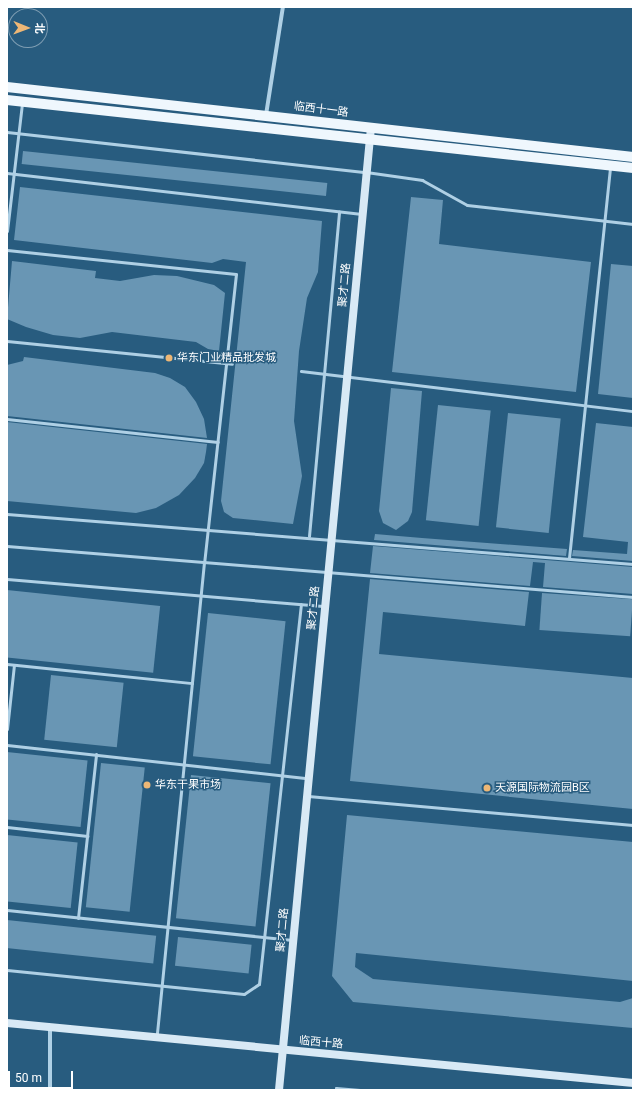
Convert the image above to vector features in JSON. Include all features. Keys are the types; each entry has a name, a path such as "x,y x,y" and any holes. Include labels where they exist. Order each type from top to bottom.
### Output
{"main road":[{"name":"临西十一路","path":"7,87 633,157"},
{"path":"7,100 633,168"}],"street":[{"path":"266,115 283,7"},
{"name":"聚才二路","path":"279,1090 371,128"},
{"name":"临西十路","path":"7,1023 633,1083"},
{"path":"50,1027 50,1090"}],"lane":[{"path":"7,232 22,102"},
{"path":"7,132 366,172 422,180 467,206 633,224"},
{"path":"569,558 587,407 610,165"},
{"path":"7,173 362,214"},
{"path":"309,536 339,211"},
{"path":"7,250 236,274 228,363 200,596 157,1038"},
{"path":"7,341 232,364"},
{"path":"301,371 587,407 633,411"},
{"path":"7,419 218,442"},
{"path":"7,514 309,536 633,564"},
{"path":"7,546 633,597"},
{"path":"7,580 325,606"},
{"path":"7,970 244,994 259,984 266,937 301,604"},
{"path":"7,664 192,684"},
{"path":"7,729 14,665"},
{"path":"7,745 96,754 184,766 309,778"},
{"path":"78,918 96,754"},
{"path":"307,796 633,825"},
{"path":"7,827 87,836"},
{"path":"7,910 294,940"},
{"path":"336,1090 336,1088 360,1090"}],"building":[{"path":"23,151 327,183 326,196 22,164"},
{"path":"20,187 322,221 318,272 307,298 299,351 294,421 302,476 293,524 233,518 224,512 221,501 246,262 223,259 212,263 14,240"},
{"path":"411,197 443,200 439,244 591,262 576,392 392,372"},
{"path":"12,261 96,271 95,278 120,281 154,275 177,276 214,285 225,293 219,351 208,349 196,342 112,332 80,338 53,335 26,327 7,319"},
{"path":"611,264 633,266 633,398 598,394"},
{"path":"24,357 155,373 170,378 185,387 196,402 204,419 207,438 7,416 7,365 23,361"},
{"path":"391,388 422,391 412,512 408,521 396,530 383,523 379,511"},
{"path":"438,405 491,411 479,526 426,520"},
{"path":"508,413 561,419 549,533 496,527"},
{"path":"7,422 207,444 206,452 204,463 195,478 179,495 156,508 136,513 7,501"},
{"path":"596,423 633,427 633,561 572,556 573,550 627,554 628,542 583,537"},
{"path":"375,534 567,549 566,556 374,540"},
{"path":"373,546 633,567 633,594 543,587 545,563 533,562 530,586 370,573"},
{"path":"370,579 529,592 525,626 383,612 379,654 633,678 633,809 350,781"},
{"path":"7,590 160,606 153,673 7,657"},
{"path":"542,593 633,599 630,636 539,630"},
{"path":"208,613 286,621 271,764 193,756"},
{"path":"51,675 124,683 117,747 44,740"},
{"path":"7,752 88,760 81,827 7,819"},
{"path":"101,763 145,768 130,912 86,907"},
{"path":"191,775 271,783 256,927 176,918"},
{"path":"347,815 633,842 633,981 356,953 355,967 373,979 620,1002 633,998 633,1028 353,1002 332,976"},
{"path":"7,835 78,842 71,908 7,901"},
{"path":"7,920 156,936 153,964 7,948"},
{"path":"178,937 252,945 249,974 175,966"}],"place":[{"name":"华东门业精品批发城","path":"169,358"},
{"name":"华东干果市场","path":"147,785"},
{"name":"天源国际物流园B区","path":"487,788"}]}
